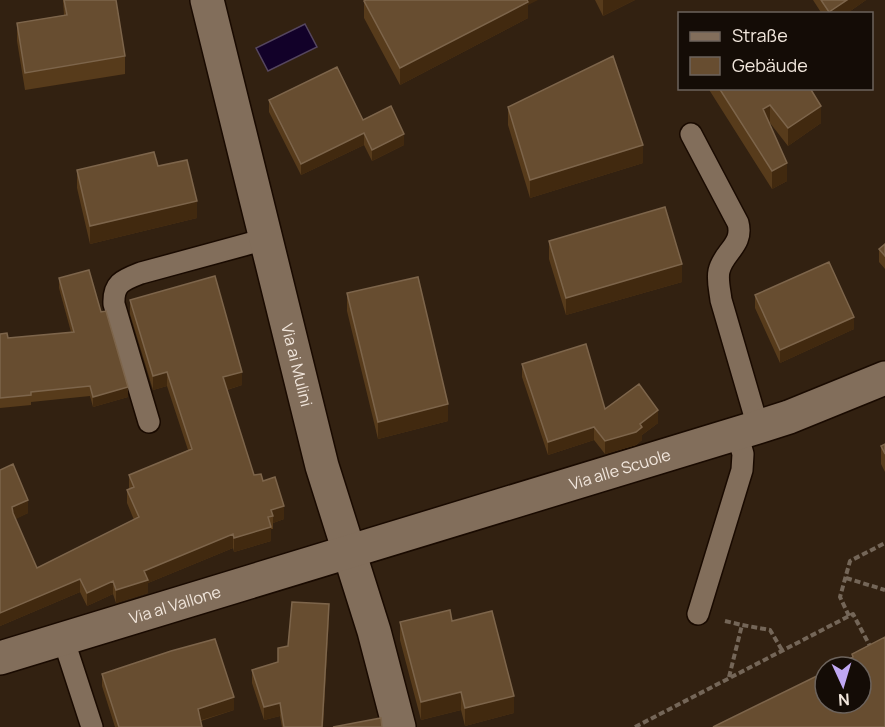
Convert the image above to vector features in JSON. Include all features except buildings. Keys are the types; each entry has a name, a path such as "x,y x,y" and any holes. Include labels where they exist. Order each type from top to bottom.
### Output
{"street":[{"name":"Via ai Mulini","path":"207,0 322,466 374,631 399,727"},
{"name":"Via alle Scuole","path":"350,551 789,417 885,378"},
{"name":"Via al Vallone","path":"0,658 350,551"}],"lane":[{"path":"692,134 740,231 735,245 719,271 719,284 747,430 742,470 698,614"},
{"path":"149,422 114,304 116,287 123,281 141,273 266,239"},
{"path":"63,638 92,727"}],"path":[{"path":"849,616 840,597 850,561 885,543"},
{"path":"845,578 885,590"},
{"path":"635,727 853,614 871,648"},
{"path":"729,678 742,624 770,630 783,650"}],"shaded area":[{"path":"305,24 317,47 268,71 256,48"}]}
